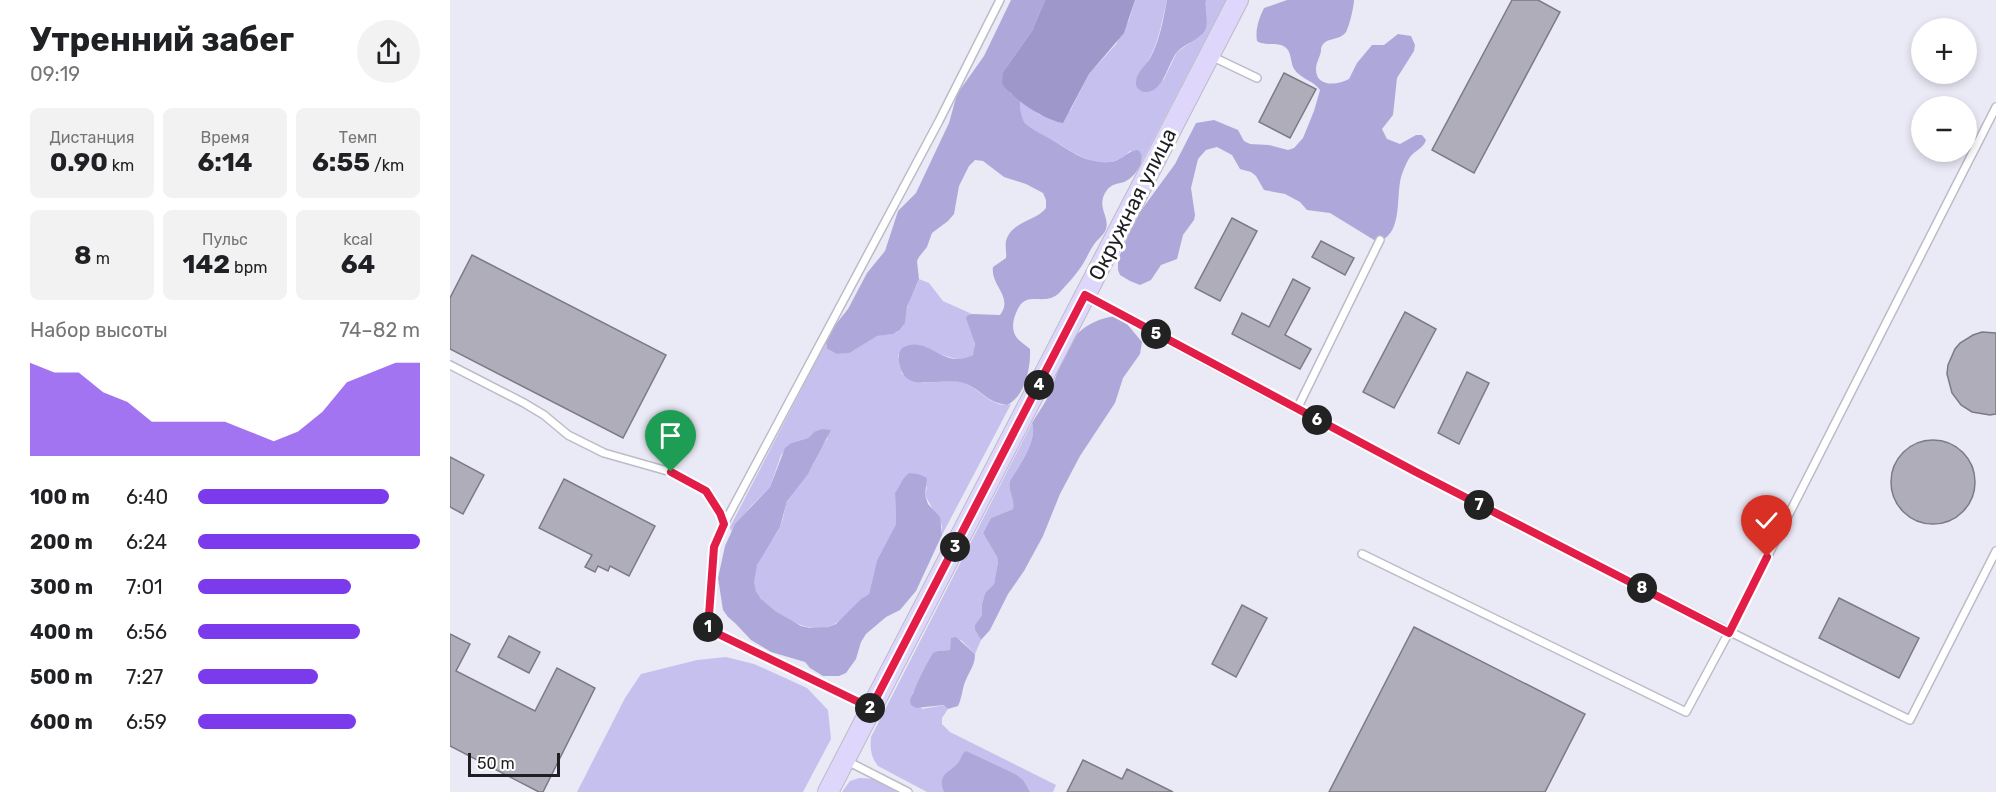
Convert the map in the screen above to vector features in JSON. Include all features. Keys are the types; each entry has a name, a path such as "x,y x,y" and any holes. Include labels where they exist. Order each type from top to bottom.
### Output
{"main road":[{"name":"Окружная улица","path":"828,792 1238,0"}],"lane":[{"path":"871,708 708,629 714,547 724,524 939,121 1000,0"},
{"path":"1209,55 1257,78"},
{"path":"1362,554 1686,712 1729,633 1996,107"},
{"path":"1297,409 1380,240"},
{"path":"1085,295 1437,483 1729,633 1910,720 1996,551"},
{"path":"450,365 544,415 568,435 604,453 671,472 706,491 724,524"},
{"path":"845,759 908,792"}],"shaded area":[{"path":"1011,0 1045,0 1032,31 1003,72 1010,93 1020,100 1025,123 1070,151 1092,161 1113,162 1138,150 1142,158 1139,168 1132,177 1107,190 1102,201 1106,229 1074,277 1055,296 1027,300 1019,307 1013,329 1021,342 1030,349 1029,364 1022,389 1007,405 989,399 966,384 910,380 904,375 899,361 902,348 912,345 920,345 953,359 973,355 975,344 966,318 968,315 1000,315 1004,309 1003,297 995,280 993,267 1006,258 1006,241 1010,232 1042,212 1046,208 1046,200 1043,193 1026,184 1004,177 983,161 975,160 969,166 959,186 954,214 932,233 927,247 917,261 919,279 907,307 905,323 900,330 893,334 877,336 849,353 837,354 827,349 826,342 832,329 848,309 867,273 885,251 898,211 916,193 949,123 957,94 984,56"},
{"path":"1045,0 1135,0 1124,33 1089,74 1063,123 1030,108 1002,84 1003,72 1032,31"},
{"path":"1135,0 1167,0 1154,48 1138,75 1150,91 1164,79 1177,52 1201,35 1206,0 1226,0 1142,161 1142,157 1130,151 1110,162 1089,160 1028,126 1023,118 1020,100 1040,115 1070,111 1089,74 1116,44 1129,20"},
{"path":"1167,0 1206,0 1206,29 1178,51 1156,88 1151,91 1140,91 1136,79 1156,44"},
{"path":"1287,0 1354,0 1346,32 1340,37 1327,41 1321,47 1316,69 1317,75 1324,82 1339,83 1349,79 1357,63 1372,45 1384,45 1398,34 1411,36 1415,45 1414,51 1397,78 1393,115 1382,129 1387,139 1400,144 1416,135 1422,135 1426,140 1410,157 1402,174 1393,229 1380,241 1374,240 1330,213 1307,210 1300,202 1285,194 1264,190 1256,176 1240,169 1232,155 1217,147 1206,150 1198,159 1191,188 1194,220 1183,235 1177,259 1161,265 1151,280 1140,285 1130,281 1120,275 1118,259 1137,216 1175,164 1196,123 1214,120 1238,130 1244,141 1250,144 1269,145 1288,150 1294,148 1303,138 1320,90 1294,69 1289,52 1285,47 1257,41 1258,24 1264,8"},
{"path":"919,279 929,283 943,301 972,314 968,315 968,320 975,352 966,359 932,353 898,355 902,374 924,383 960,382 998,404 1011,404 942,535 942,526 925,495 927,487 903,479 895,493 896,524 877,560 869,594 835,624 824,628 802,625 786,619 766,604 755,589 754,576 759,561 781,525 788,499 808,473 828,438 814,432 808,438 791,443 781,455 770,487 731,531 730,527 826,342 827,349 841,353 853,350 877,336 897,332 904,324 908,304"},
{"path":"1116,316 1122,318 1142,342 1140,354 1123,378 1115,403 1080,456 1024,571 1008,594 990,630 981,640 975,630 975,625 982,615 985,593 994,584 998,562 983,533 991,518 1013,509 1010,481 1027,452 1032,440 1032,423 1049,395 1070,344 1087,326"},
{"path":"1032,423 1033,434 1030,446 1010,481 1013,509 991,518 983,533 998,562 994,584 985,593 982,615 975,625 975,630 981,640 975,654 961,640 951,644 950,650 938,651 912,694 922,709 945,705 948,709 942,718 942,724 950,732 1056,785 1053,792 927,792 878,766 872,753 871,737"},
{"path":"822,429 831,430 808,474 787,501 780,527 757,565 754,582 761,599 775,611 801,626 828,627 836,624 869,594 877,560 896,524 895,493 909,473 927,478 925,495 928,504 940,517 942,535 916,591 900,610 886,617 866,634 856,659 846,673 839,676 823,676 805,662 771,652 751,640 723,610 718,578 725,546 735,524 770,487 785,448"},
{"path":"956,637 975,654 958,706 948,709 944,705 916,708 911,705 910,700 933,653 950,650 951,638"},
{"path":"726,657 754,664 807,688 828,710 831,739 803,792 577,792 625,698 641,674 697,660"},
{"path":"966,751 1015,774 1023,780 1030,792 944,792 943,778"},
{"path":"859,778 877,779 897,792 842,792 850,781"}],"building":[{"path":"1512,0 1538,0 1560,12 1474,173 1432,150"},
{"path":"1284,73 1316,89 1290,138 1259,122"},
{"path":"1232,218 1257,231 1220,301 1195,288"},
{"path":"1321,241 1354,258 1345,275 1312,257"},
{"path":"472,255 666,355 623,438 450,349 450,298"},
{"path":"1293,279 1310,288 1285,335 1311,349 1300,369 1232,334 1242,313 1269,327"},
{"path":"1405,312 1436,329 1394,408 1363,392"},
{"path":"1982,332 1996,333 1996,414 1990,415 1972,412 1961,405 1952,393 1947,374 1948,365 1960,343"},
{"path":"1467,372 1489,383 1459,444 1438,433"},
{"path":"1933,440 1949,443 1963,452 1972,466 1975,482 1972,498 1963,512 1949,521 1933,524 1917,521 1903,512 1894,498 1891,482 1894,466 1903,452 1917,443"},
{"path":"450,457 484,475 463,514 450,507"},
{"path":"564,479 655,526 629,576 610,566 608,571 598,566 595,572 585,567 592,555 539,528"},
{"path":"1839,598 1919,638 1899,678 1819,638"},
{"path":"1242,605 1267,618 1236,677 1212,664"},
{"path":"1414,627 1585,714 1545,792 1329,792"},
{"path":"450,634 470,644 456,671 535,711 557,668 595,688 543,792 450,746"},
{"path":"509,636 540,652 529,673 498,657"},
{"path":"1083,760 1122,779 1127,769 1173,792 1067,792"}],"route":[{"path":"671,472 706,491 724,524 714,547 708,629 871,708 1085,295 1416,472 1729,633 1767,557"}]}
